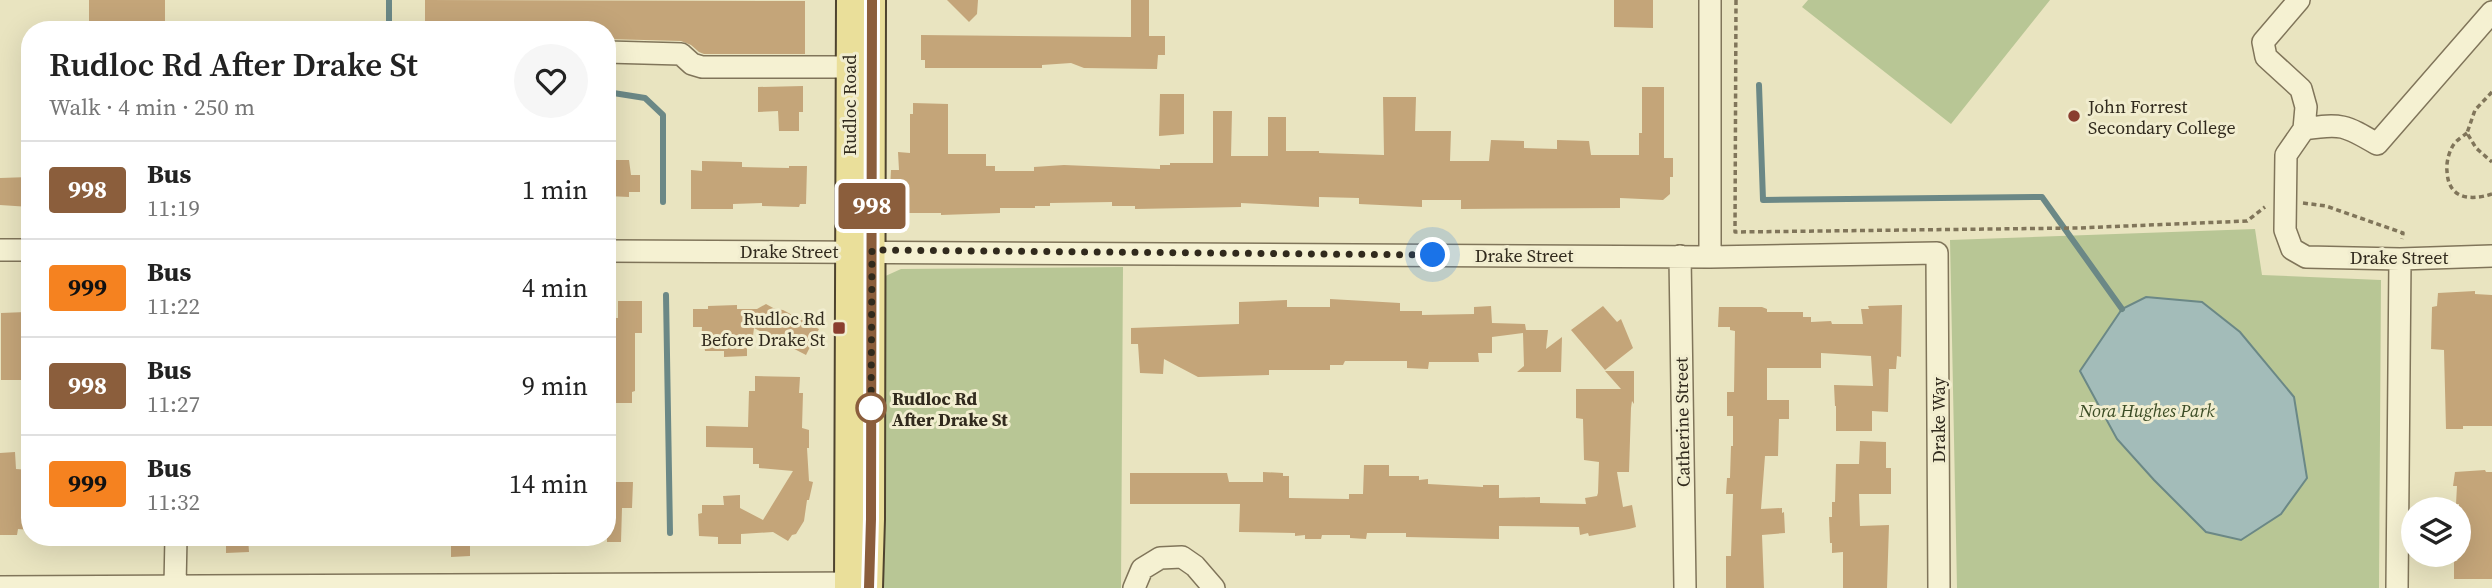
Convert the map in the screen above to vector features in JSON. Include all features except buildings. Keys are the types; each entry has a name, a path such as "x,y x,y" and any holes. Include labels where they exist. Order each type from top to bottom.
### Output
{"main road":[{"name":"Rudloc Road","path":"850,0 849,67 860,251"},
{"name":"Rudloc Road","path":"858,586 860,251 872,0"}],"street":[{"path":"1710,0 1710,257"},
{"path":"2287,202 2286,155 2304,129 2306,107 2301,89 2266,57 2263,42 2299,0"},
{"path":"2304,129 2347,127 2377,144 2492,12"},
{"path":"616,52 681,54 692,64 702,67 849,67"},
{"name":"Drake Street","path":"2287,202 2285,230 2288,240 2291,248 2306,257 2400,259 2487,253"},
{"path":"0,250 21,250"},
{"name":"Drake Street","path":"616,251 1710,257 1937,253"},
{"name":"Drake Way","path":"1937,253 1939,588"},
{"name":"Catherine Street","path":"1680,256 1685,588"},
{"path":"2397,588 2400,259"},
{"path":"175,586 176,546"},
{"path":"1133,588 1142,569 1160,558 1182,557 1195,566 1214,588"},
{"path":"0,587 858,586"}],"path":[{"path":"1736,0 1735,232 2078,229 2247,221 2268,204 2287,202 2326,206 2403,233 2400,259"},
{"path":"2492,92 2475,110 2467,133 2453,144 2446,164 2447,182 2453,192 2470,198 2492,194"},
{"path":"2467,133 2476,148 2492,162"}],"green space":[{"path":"1808,0 2050,0 1951,124 1802,7"},
{"name":"Nora Hughes Park","path":"2255,229 2262,275 2381,280 2379,588 1957,588 1950,240"},
{"path":"1123,267 1121,588 875,588 881,278 901,269"}],"water":[{"path":"2146,297 2202,302 2240,332 2294,397 2307,478 2281,514 2241,540 2206,532 2154,480 2117,439 2080,371 2122,309"}],"waterway":[{"path":"389,0 389,21"},
{"path":"1759,85 1763,200 2042,197 2122,309"},
{"path":"616,93 645,98 663,115 663,202"},
{"path":"666,295 670,533"}],"bus line":[{"name":"998","path":"869,588 872,0"}],"place":[{"name":"John Forrest Secondary College","path":"2074,116"},
{"name":"Rudloc Rd Before Drake St","path":"839,328"},
{"name":"Rudloc Rd After Drake St","path":"871,408"}],"route":[{"path":"871,408 871,418 872,250 1433,255"}]}
